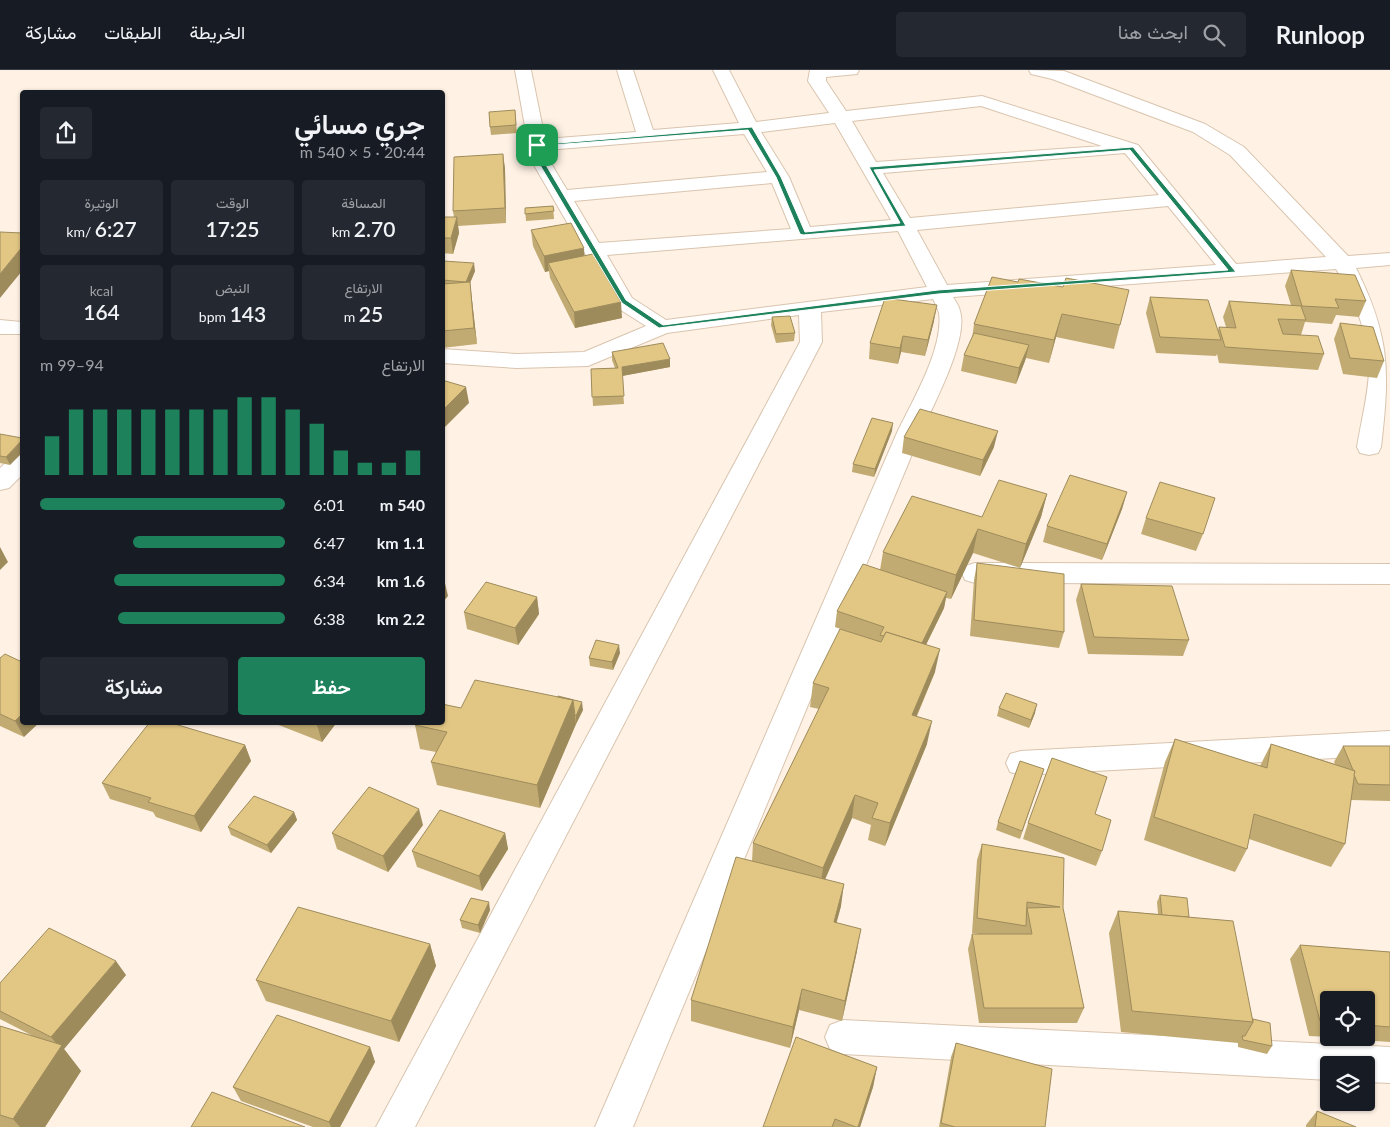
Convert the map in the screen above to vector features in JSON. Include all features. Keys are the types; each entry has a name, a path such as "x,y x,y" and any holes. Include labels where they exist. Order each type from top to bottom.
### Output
{"street":[{"path":"523,70 540,160 624,302 662,327"},
{"path":"624,70 646,136"},
{"path":"721,70 750,128 779,177 803,234"},
{"path":"614,1127 908,435 942,360 950,330 950,312 938,292 923,257 840,116 817,81 819,71 851,70"},
{"path":"1037,70 1058,75 1199,128 1237,151 1342,263 1363,296 1377,338 1380,372 1369,447"},
{"path":"537,145 750,128 840,116 982,101 1131,149 1232,272"},
{"path":"871,168 1131,149"},
{"path":"561,196 779,177"},
{"path":"593,250 803,234 1173,200"},
{"path":"445,356 517,361 588,359 662,327 810,306 938,292 1390,259"},
{"path":"395,1127 811,342 810,306"},
{"path":"0,326 20,328"},
{"path":"0,482 20,464"},
{"path":"974,573 1390,574"},
{"path":"1021,763 1390,743"},
{"path":"843,1038 1390,1065"}],"building":[{"path":"515,110 516,125 490,127 489,112"},
{"path":"503,154 505,208 453,211 454,157"},
{"path":"553,206 554,211 525,214 525,208"},
{"path":"445,217 457,217 451,238 445,238"},
{"path":"571,223 584,248 544,256 531,230"},
{"path":"0,232 20,233 20,249 0,274"},
{"path":"593,254 621,302 574,312 548,263"},
{"path":"445,261 474,263 466,282 445,280"},
{"path":"1291,270 1355,275 1366,301 1335,299 1339,308 1302,306"},
{"path":"992,277 1018,282 1019,279 1063,287 1066,278 1129,290 1120,325 1062,314 1054,340 974,324"},
{"path":"470,282 474,328 445,331 445,284"},
{"path":"1150,297 1208,300 1221,340 1160,337"},
{"path":"885,298 937,305 928,340 903,336 900,348 870,343"},
{"path":"1229,301 1301,306 1306,320 1278,319 1283,334 1318,336 1324,354 1225,347 1219,327 1236,328"},
{"path":"790,316 795,333 776,334 772,317"},
{"path":"1340,323 1373,327 1384,361 1350,358"},
{"path":"974,333 1029,345 1019,368 964,355"},
{"path":"663,343 670,359 622,367 624,396 592,397 591,369 618,368 612,352"},
{"path":"445,381 466,387 445,408"},
{"path":"920,409 998,431 983,460 904,437"},
{"path":"872,418 893,423 875,469 853,464"},
{"path":"0,434 20,438 20,442 6,457 0,456"},
{"path":"1070,475 1127,492 1107,544 1047,526"},
{"path":"999,480 1047,494 1026,544 978,529 956,575 883,552 912,496 982,517"},
{"path":"1160,482 1215,498 1203,534 1146,518"},
{"path":"977,563 1064,574 1064,632 974,620"},
{"path":"863,564 947,592 922,643 886,632 884,636 880,635 884,627 837,611"},
{"path":"486,582 537,597 515,628 464,612"},
{"path":"1081,584 1172,586 1189,640 1094,637"},
{"path":"840,629 881,642 886,632 940,649 912,715 932,721 890,823 872,818 878,803 855,795 823,868 753,843 829,688 813,683"},
{"path":"596,640 619,645 612,662 589,658"},
{"path":"5,654 20,661 20,716 15,721 0,714 0,658"},
{"path":"475,680 573,700 537,785 431,762 447,732 415,725 445,725 445,705 461,708"},
{"path":"1006,693 1037,704 1031,720 999,708"},
{"path":"558,696 582,702 576,716 573,700"},
{"path":"148,725 178,725 245,745 194,816 148,802 151,798 102,783"},
{"path":"1175,739 1267,768 1271,744 1355,771 1345,844 1254,814 1247,849 1154,817"},
{"path":"1343,746 1390,746 1390,785 1358,784 1354,775 1355,771"},
{"path":"1052,758 1107,777 1095,814 1111,820 1102,851 1028,823"},
{"path":"1020,761 1044,769 1022,831 998,822"},
{"path":"369,787 419,809 383,856 332,833"},
{"path":"254,796 294,812 267,845 228,827"},
{"path":"440,810 505,833 479,876 412,851"},
{"path":"982,844 1064,858 1063,908 1084,1008 984,1008 972,934 1032,934 1027,908 1060,907 1027,902 1026,926 977,918"},
{"path":"736,857 844,884 834,922 861,929 845,1001 802,989 793,1027 691,1000"},
{"path":"1160,895 1187,898 1189,917 1162,915"},
{"path":"471,898 489,902 478,925 460,920"},
{"path":"298,907 430,944 391,1021 256,980"},
{"path":"1118,911 1233,921 1253,1022 1132,1011"},
{"path":"49,928 116,961 51,1037 0,1011 0,983"},
{"path":"1300,945 1390,952 1390,1027 1375,1026 1375,991 1320,991 1320,1021"},
{"path":"277,1015 370,1047 329,1122 233,1087"},
{"path":"1253,1019 1270,1023 1272,1046 1243,1040 1242,1036 1245,1036"},
{"path":"0,1026 62,1045 13,1119 0,1115"},
{"path":"796,1037 877,1067 858,1127 835,1119 832,1127 763,1127"},
{"path":"956,1043 1052,1069 1045,1127 955,1127 941,1123"},
{"path":"212,1092 305,1127 191,1127"},
{"path":"1317,1111 1356,1127 1315,1127"}],"route":[{"path":"750,128 779,177 803,234 904,224 871,168 1131,149 1232,272 938,292 810,306 662,327 624,302 540,160 537,145 750,128"}]}
